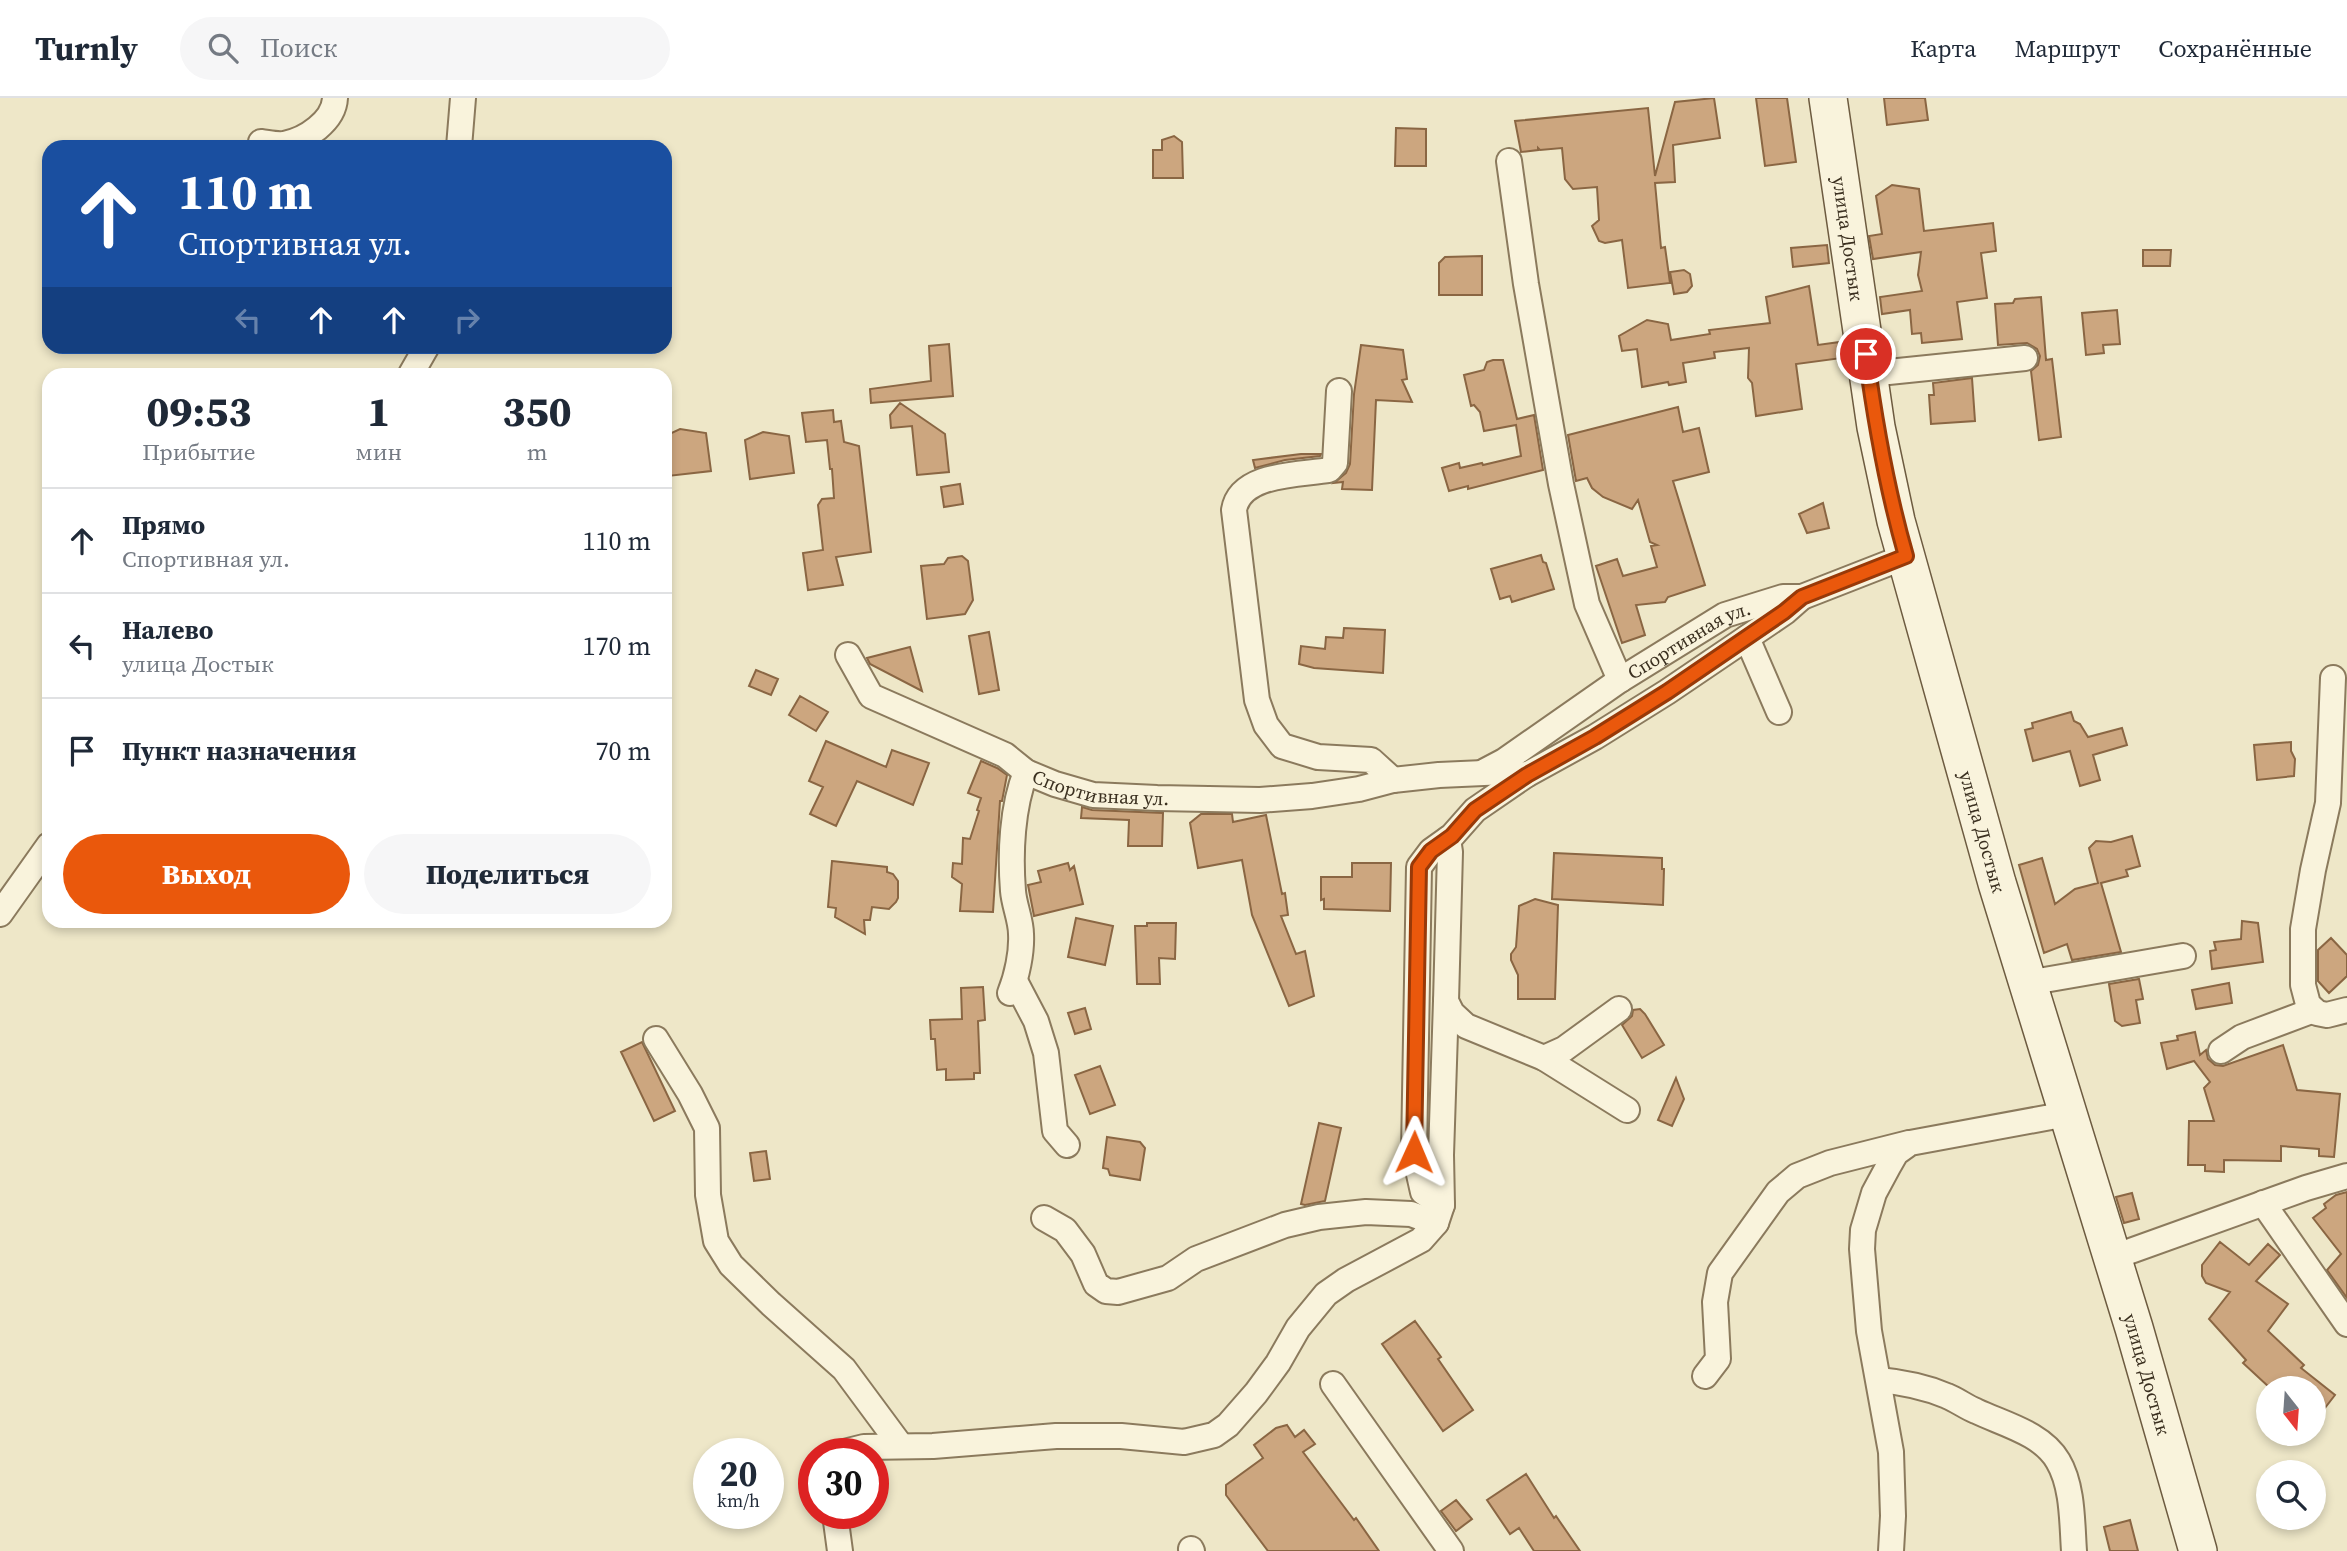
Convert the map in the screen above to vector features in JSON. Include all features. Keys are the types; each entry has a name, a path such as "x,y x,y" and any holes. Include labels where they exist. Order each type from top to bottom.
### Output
{"main road":[{"name":"улица Достык","path":"1828,98 1876,427 1896,522 1997,884 2134,1328 2197,1551"}],"street":[{"path":"298,140 317,129 334,108 335,98"},
{"path":"459,140 463,98"},
{"path":"1509,161 1525,284 1561,484 1587,604 1620,680"},
{"path":"1869,374 2025,358"},
{"path":"1339,391 1335,463 1329,470 1259,481 1245,489 1236,500 1234,510 1257,700 1266,725 1282,746 1318,757 1371,760 1393,780"},
{"name":"Спортивная ул.","path":"1439,1214 1423,1192 1414,1152 1419,867 1431,851 1450,838 1475,810 1527,775 1616,724 1747,638 1802,597 1906,556"},
{"name":"Спортивная ул.","path":"1482,773 1504,761 1620,680 1725,615 1783,597 1802,597"},
{"path":"1747,638 1779,712"},
{"name":"Спортивная ул.","path":"848,655 871,696 1005,755 1026,772 1093,795 1260,800 1359,789 1393,780 1506,772 1527,775"},
{"path":"2333,678 2328,803 2313,870 2304,929 2303,985 2308,1004 2317,1013 2327,1015 2347,1010"},
{"path":"1026,772 1018,791 1014,815 1013,889 1021,933 1013,987 1035,1021 1045,1053 1055,1131 1067,1145"},
{"path":"889,1446 933,1446 1056,1436 1121,1436 1184,1442 1214,1435 1228,1425 1256,1393 1278,1363 1298,1328 1326,1294 1346,1280 1421,1240 1439,1214 1450,838"},
{"path":"0,914 42,855"},
{"path":"2028,984 2183,956"},
{"path":"1446,1001 1452,1013 1466,1026 1544,1058 1627,1110"},
{"path":"1544,1058 1564,1049 1619,1009"},
{"path":"2221,1051 2242,1037 2314,1010"},
{"path":"656,1038 707,1128 708,1195 716,1241 731,1265 741,1275 844,1369 901,1446"},
{"path":"1705,1376 1718,1359 1715,1302 1720,1273 1778,1192 1797,1176 1830,1163 1910,1143 2067,1114"},
{"path":"1891,1551 1891,1452 1869,1331 1862,1249 1863,1230 1874,1193 1896,1153 1910,1143"},
{"path":"2111,1258 2347,1176"},
{"path":"2263,1203 2347,1324"},
{"path":"1044,1218 1065,1230 1083,1254 1096,1284 1106,1291 1118,1292 1168,1278 1196,1259 1285,1225 1319,1217 1366,1212 1439,1214"},
{"path":"1879,1380 1916,1386 1948,1396 2032,1437 2048,1448 2059,1462 2066,1481 2071,1506 2074,1551"},
{"path":"1333,1384 1451,1551"},
{"path":"837,1529 840,1551"}],"building":[{"path":"1714,98 1720,138 1673,145 1675,182 1655,183 1661,248 1665,247 1670,283 1628,288 1622,240 1605,243 1599,241 1592,226 1599,220 1597,187 1573,189 1565,179 1562,148 1538,148 1521,152 1515,121 1648,108 1655,176 1675,102"},
{"path":"1756,98 1787,98 1796,162 1765,166"},
{"path":"1884,98 1925,98 1928,120 1887,125"},
{"path":"1396,128 1426,129 1426,166 1395,166"},
{"path":"1174,136 1182,142 1183,178 1153,178 1153,150 1162,150 1162,140"},
{"path":"1892,185 1919,189 1924,231 1993,223 1996,251 1981,253 1987,298 1957,302 1962,339 1922,343 1921,333 1912,334 1910,310 1882,314 1880,297 1922,291 1918,275 1921,252 1873,259 1869,236 1882,234 1876,196"},
{"path":"1827,245 1829,263 1793,267 1791,248"},
{"path":"2143,250 2171,250 2170,266 2143,266"},
{"path":"1482,256 1482,295 1439,295 1439,263 1445,257"},
{"path":"1684,270 1690,274 1692,286 1687,292 1674,294 1670,272"},
{"path":"1809,286 1818,345 1840,342 1842,358 1796,364 1802,409 1756,416 1752,383 1748,378 1749,348 1714,352 1715,358 1683,363 1686,382 1642,387 1637,349 1622,351 1619,336 1647,320 1668,324 1671,340 1710,334 1709,330 1770,323 1766,297"},
{"path":"2041,297 2046,360 2052,359 2061,437 2039,440 2031,371 2038,365 2040,356 2037,349 2027,343 1998,345 1995,304"},
{"path":"2117,310 2120,344 2103,345 2104,353 2086,355 2082,313"},
{"path":"949,344 953,396 871,403 870,389 931,381 929,346"},
{"path":"1361,345 1403,350 1407,379 1402,380 1412,402 1376,400 1372,490 1342,489 1343,482 1334,483 1346,473 1350,464 1354,394"},
{"path":"1503,360 1517,419 1534,415 1543,470 1468,489 1468,486 1449,491 1442,468 1459,463 1460,468 1482,463 1483,465 1521,456 1516,425 1484,431 1480,412 1474,405 1471,406 1464,375 1484,370 1487,362"},
{"path":"1972,378 1975,421 1931,424 1929,395 1934,395 1933,383"},
{"path":"900,403 945,434 949,472 917,475 912,426 891,428 890,415"},
{"path":"1678,407 1683,432 1699,428 1709,472 1673,481 1705,585 1668,597 1665,602 1636,605 1645,635 1622,643 1596,566 1617,559 1623,576 1657,567 1651,546 1657,545 1650,542 1638,500 1632,509 1603,497 1592,488 1587,478 1576,481 1568,435"},
{"path":"833,410 834,422 841,421 844,442 859,446 871,552 836,557 843,585 808,590 803,553 823,550 818,505 822,499 834,498 827,440 806,442 802,413"},
{"path":"680,429 706,433 711,471 672,476 672,433"},
{"path":"763,432 789,436 794,473 750,479 745,440"},
{"path":"1321,454 1255,468 1253,460"},
{"path":"960,484 963,504 944,507 941,487"},
{"path":"1823,503 1829,528 1807,533 1799,514"},
{"path":"1541,555 1554,589 1512,602 1510,596 1500,599 1491,569"},
{"path":"962,556 968,561 973,600 965,614 927,619 921,566 944,564 948,558"},
{"path":"1344,628 1385,630 1383,673 1314,668 1299,664 1301,646 1325,649 1326,637 1343,638"},
{"path":"989,632 999,690 979,694 969,636"},
{"path":"910,647 922,691 870,664 867,658"},
{"path":"756,670 778,679 771,695 749,686"},
{"path":"800,696 828,712 816,731 789,715"},
{"path":"2071,712 2074,721 2080,724 2088,737 2122,728 2127,745 2093,755 2100,780 2080,786 2070,751 2033,761 2025,730 2033,728 2032,723"},
{"path":"826,741 886,767 892,750 929,763 913,805 857,781 836,826 810,814 823,787 809,781"},
{"path":"2291,742 2295,759 2294,776 2257,780 2254,745"},
{"path":"981,761 1007,775 1000,801 993,912 960,911 962,884 952,877 953,863 962,864 963,838 970,839 979,811 977,810 981,798 968,793"},
{"path":"1082,807 1092,810 1163,813 1162,846 1128,846 1129,820 1081,818"},
{"path":"1201,814 1232,814 1233,822 1266,815 1282,894 1285,893 1288,915 1281,916 1296,954 1305,951 1314,996 1289,1006 1252,915 1242,860 1198,868 1190,823"},
{"path":"2132,836 2140,866 2126,870 2128,876 2101,883 2121,952 2072,960 2067,944 2044,953 2019,865 2042,858 2055,904 2075,889 2098,883 2089,848 2096,841 2111,842"},
{"path":"1554,853 1662,858 1663,905 1552,899"},
{"path":"832,861 887,867 887,872 893,874 898,881 896,902 889,909 872,907 870,920 864,920 865,934 835,917 836,908 828,907"},
{"path":"1068,863 1070,870 1074,866 1083,904 1034,916 1028,885 1041,882 1038,871"},
{"path":"1352,863 1391,863 1390,911 1324,909 1324,899 1321,900 1321,877 1352,877"},
{"path":"1535,899 1558,905 1555,999 1518,999 1518,975 1511,954 1516,947 1519,906"},
{"path":"1076,918 1113,926 1105,965 1068,957"},
{"path":"2242,921 2258,923 2263,962 2212,969 2210,951 2216,950 2214,942 2241,939"},
{"path":"1147,923 1176,923 1175,959 1159,958 1160,984 1137,984 1135,926 1147,926"},
{"path":"2331,938 2347,955 2347,976 2329,993 2318,981 2318,950"},
{"path":"2139,979 2143,999 2136,1000 2140,1023 2122,1026 2115,1021 2109,984"},
{"path":"2229,983 2232,1003 2196,1009 2192,990"},
{"path":"983,987 985,1020 978,1021 980,1073 974,1073 974,1079 946,1080 946,1069 937,1070 935,1039 931,1039 930,1020 962,1019 961,988"},
{"path":"1085,1008 1091,1029 1075,1034 1068,1013"},
{"path":"1640,1009 1664,1045 1642,1058 1622,1025 1632,1016 1633,1010"},
{"path":"2195,1032 2200,1055 2206,1050 2208,1059 2215,1065 2223,1066 2283,1045 2297,1090 2340,1094 2334,1157 2319,1156 2319,1149 2281,1146 2281,1161 2224,1160 2224,1172 2205,1171 2205,1165 2188,1165 2189,1121 2214,1121 2204,1088 2210,1082 2194,1061 2167,1069 2161,1043 2178,1040 2177,1036"},
{"path":"642,1042 675,1111 654,1121 621,1052"},
{"path":"1100,1066 1115,1105 1090,1114 1075,1075"},
{"path":"1676,1078 1684,1099 1672,1126 1658,1120"},
{"path":"1319,1123 1341,1128 1325,1201 1305,1205 1301,1204"},
{"path":"1107,1137 1140,1142 1145,1148 1140,1180 1110,1175 1108,1169 1103,1168"},
{"path":"766,1151 770,1179 754,1181 750,1153"},
{"path":"2347,1192 2347,1298 2327,1270 2341,1254 2313,1218 2326,1208 2324,1204 2336,1195"},
{"path":"2132,1193 2139,1219 2124,1223 2116,1197"},
{"path":"2220,1242 2249,1265 2268,1244 2280,1255 2256,1281 2288,1304 2268,1331 2304,1365 2301,1368 2311,1376 2257,1376 2243,1363 2246,1360 2209,1319 2230,1292 2206,1283 2202,1276 2202,1265"},
{"path":"1415,1321 1441,1357 1438,1359 1473,1410 1443,1431 1382,1344"},
{"path":"2326,1388 2335,1395 2326,1407"},
{"path":"1287,1425 1295,1437 1304,1430 1315,1444 1303,1452 1379,1551 1268,1551 1226,1495 1226,1485 1263,1458 1254,1445 1276,1428"},
{"path":"1526,1474 1554,1518 1556,1516 1580,1551 1534,1551 1519,1528 1510,1534 1487,1500"},
{"path":"1456,1500 1472,1519 1456,1531 1441,1511"},
{"path":"2130,1520 2138,1551 2110,1551 2104,1527"}],"route":[{"path":"1414,1152 1419,867 1431,851 1452,836 1475,810 1527,775 1667,692 1802,597 1906,556 1876,427 1866,354"}]}
